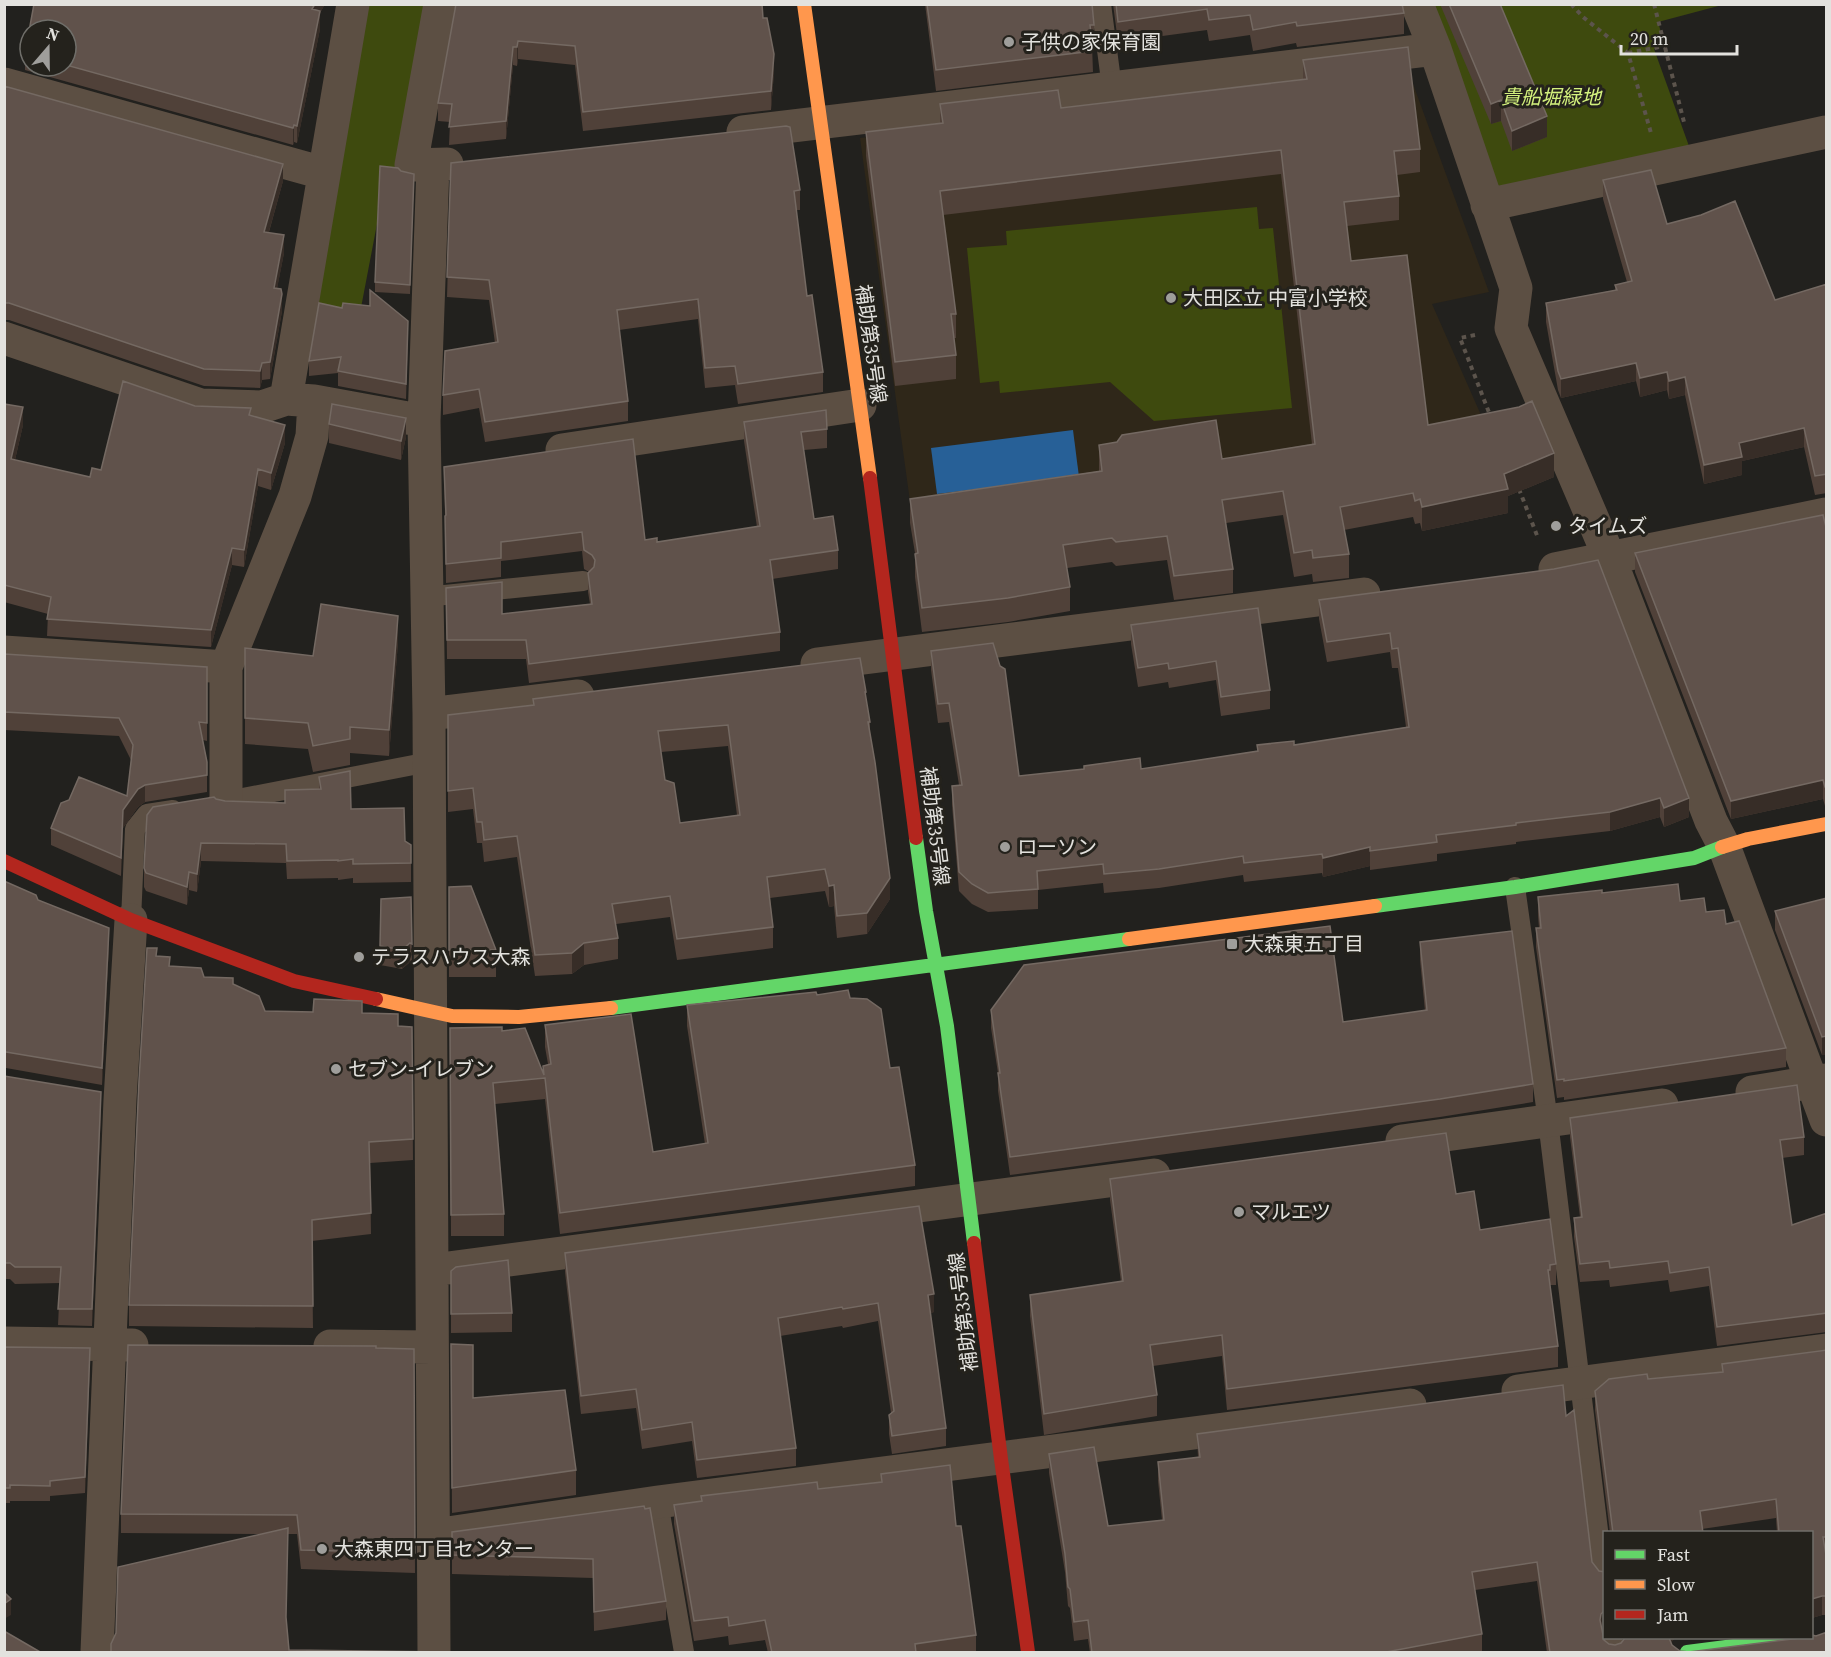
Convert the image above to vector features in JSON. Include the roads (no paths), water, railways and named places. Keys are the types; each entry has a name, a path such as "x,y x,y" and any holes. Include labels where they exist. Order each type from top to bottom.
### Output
{"street":[{"path":"207,804 226,667 295,496 312,436 300,400 323,173 353,4"},
{"path":"440,4 411,165 433,166 480,161"},
{"name":"補助第35号線","path":"804,4 822,122 926,911 947,1026 1001,1459 1028,1653"},
{"path":"1417,4 1435,49 1516,288 1511,328 1610,559 1711,821 1724,846 1819,1082 1827,1120"},
{"path":"715,135 1435,49"},
{"path":"4,84 323,173"},
{"path":"1487,205 1827,132"},
{"path":"433,166 424,421 425,597 429,714 434,1653"},
{"path":"4,338 201,405 262,407 300,400 424,421"},
{"path":"530,455 860,405"},
{"path":"426,468 459,466"},
{"path":"1527,573 1610,559 1827,514"},
{"path":"782,669 1398,590"},
{"path":"4,652 226,667"},
{"path":"429,714 609,692"},
{"path":"4,861 131,920 294,981 452,1016 519,1017 591,1011 1515,887 1694,858 1724,846 1827,824"},
{"path":"97,1653 110,1345 108,1098 131,920"},
{"path":"1720,1096 1819,1082"},
{"path":"1373,1145 1686,1101"},
{"path":"433,1270 1186,1170"},
{"path":"4,1342 158,1346"},
{"path":"301,1346 432,1347"},
{"path":"1485,1396 1827,1350"},
{"path":"434,1535 658,1502 1437,1402"},
{"path":"1687,1653 1790,1639"}],"lane":[{"path":"1101,4 1112,88"},
{"path":"425,597 583,581"},
{"path":"131,920 135,829 147,814 429,762"},
{"path":"1515,887 1548,1121 1603,1563"},
{"path":"658,1502 684,1653"}],"water":[{"path":"1073,430 1079,477 937,494 931,448"}],"place":[{"name":"子供の家保育園","path":"1009,42"},
{"name":"大田区立 中富小学校","path":"1171,298"},
{"name":"タイムズ","path":"1556,526"},
{"name":"ローソン","path":"1005,847"},
{"name":"大森東五丁目","path":"1232,944"},
{"name":"テラスハウス大森","path":"359,957"},
{"name":"セブン-イレブン","path":"336,1069"},
{"name":"マルエツ","path":"1239,1212"},
{"name":"大森東四丁目センター","path":"322,1549"}],"park label":[{"name":"貴船堀緑地","path":"1551,97"}]}
